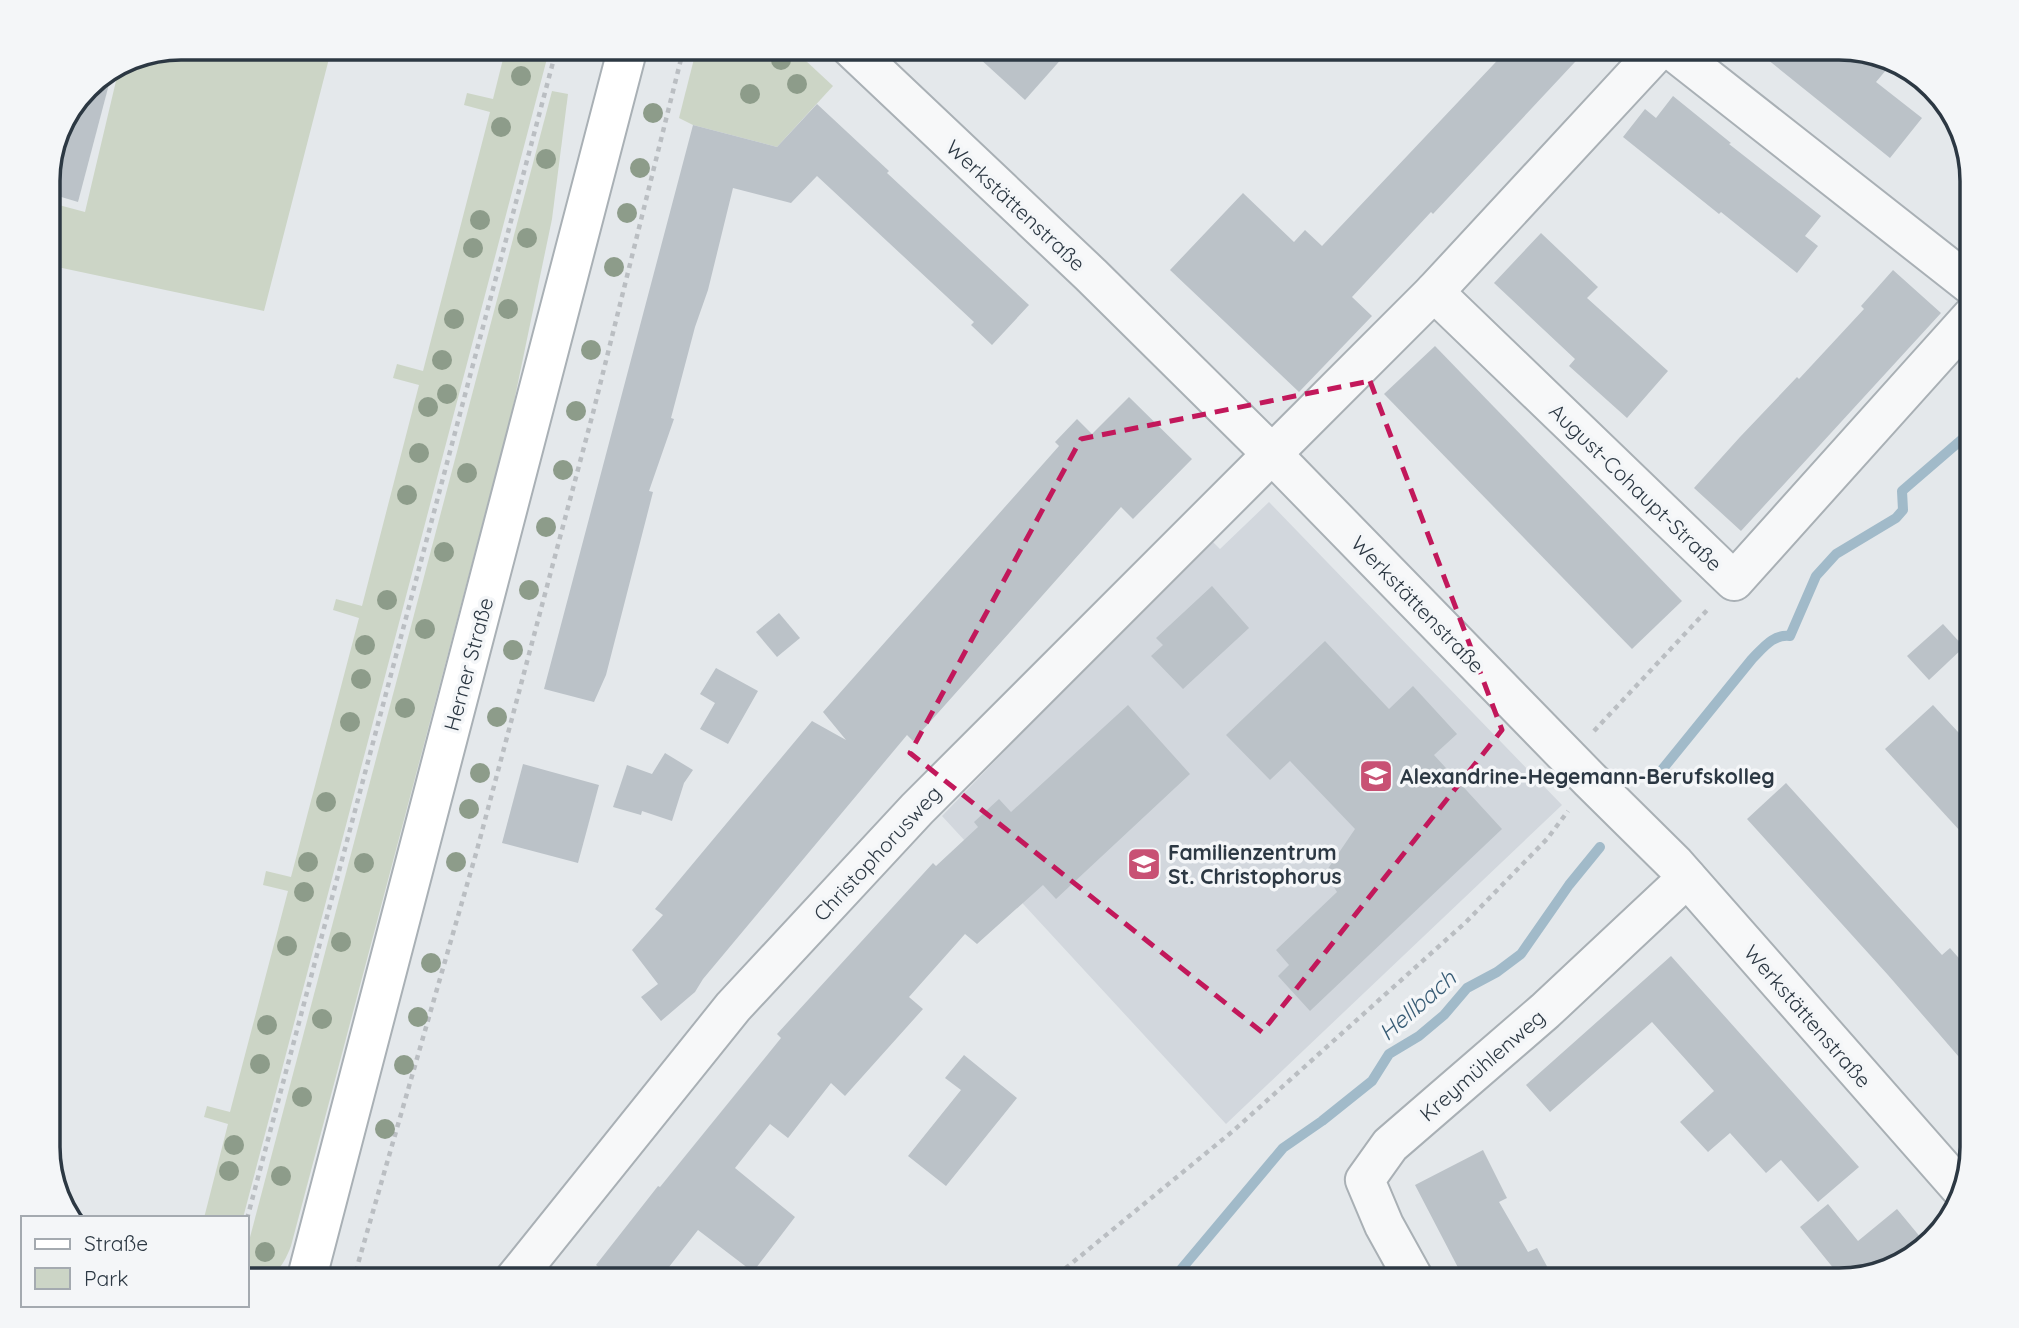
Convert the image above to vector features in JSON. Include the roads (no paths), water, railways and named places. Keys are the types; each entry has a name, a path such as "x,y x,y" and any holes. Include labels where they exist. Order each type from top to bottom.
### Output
{"main road":[{"name":"Herner Straße","path":"309,1268 625,60"}],"street":[{"name":"Werkstättenstraße","path":"864,60 1091,275 1271,453 1675,864 1954,1181"},
{"path":"1271,453 1434,292 1649,60"},
{"path":"1685,60 1960,277"},
{"name":"August-Cohaupt-Straße","path":"1434,292 1734,581 1960,330"},
{"name":"Christophorusweg","path":"523,1268 733,1007 917,809 1271,453"},
{"name":"Kreymühlenweg","path":"1408,1268 1384,1225 1365,1180 1390,1145 1545,1011 1687,878"}],"waterway":[{"name":"Hellbach","path":"1661,771 1752,659 1774,639 1790,636 1816,576 1836,554 1896,518 1903,510 1902,491 1960,441"},
{"name":"Hellbach","path":"1182,1268 1283,1148 1372,1081 1389,1054 1419,1036 1444,1015 1467,988 1497,972 1521,954 1569,885 1600,847"}],"place":[{"name":"Alexandrine-Hegemann-Berufskolleg","path":"1376,776"},
{"name":"Familienzentrum St. Christophorus","path":"1144,864"}]}
